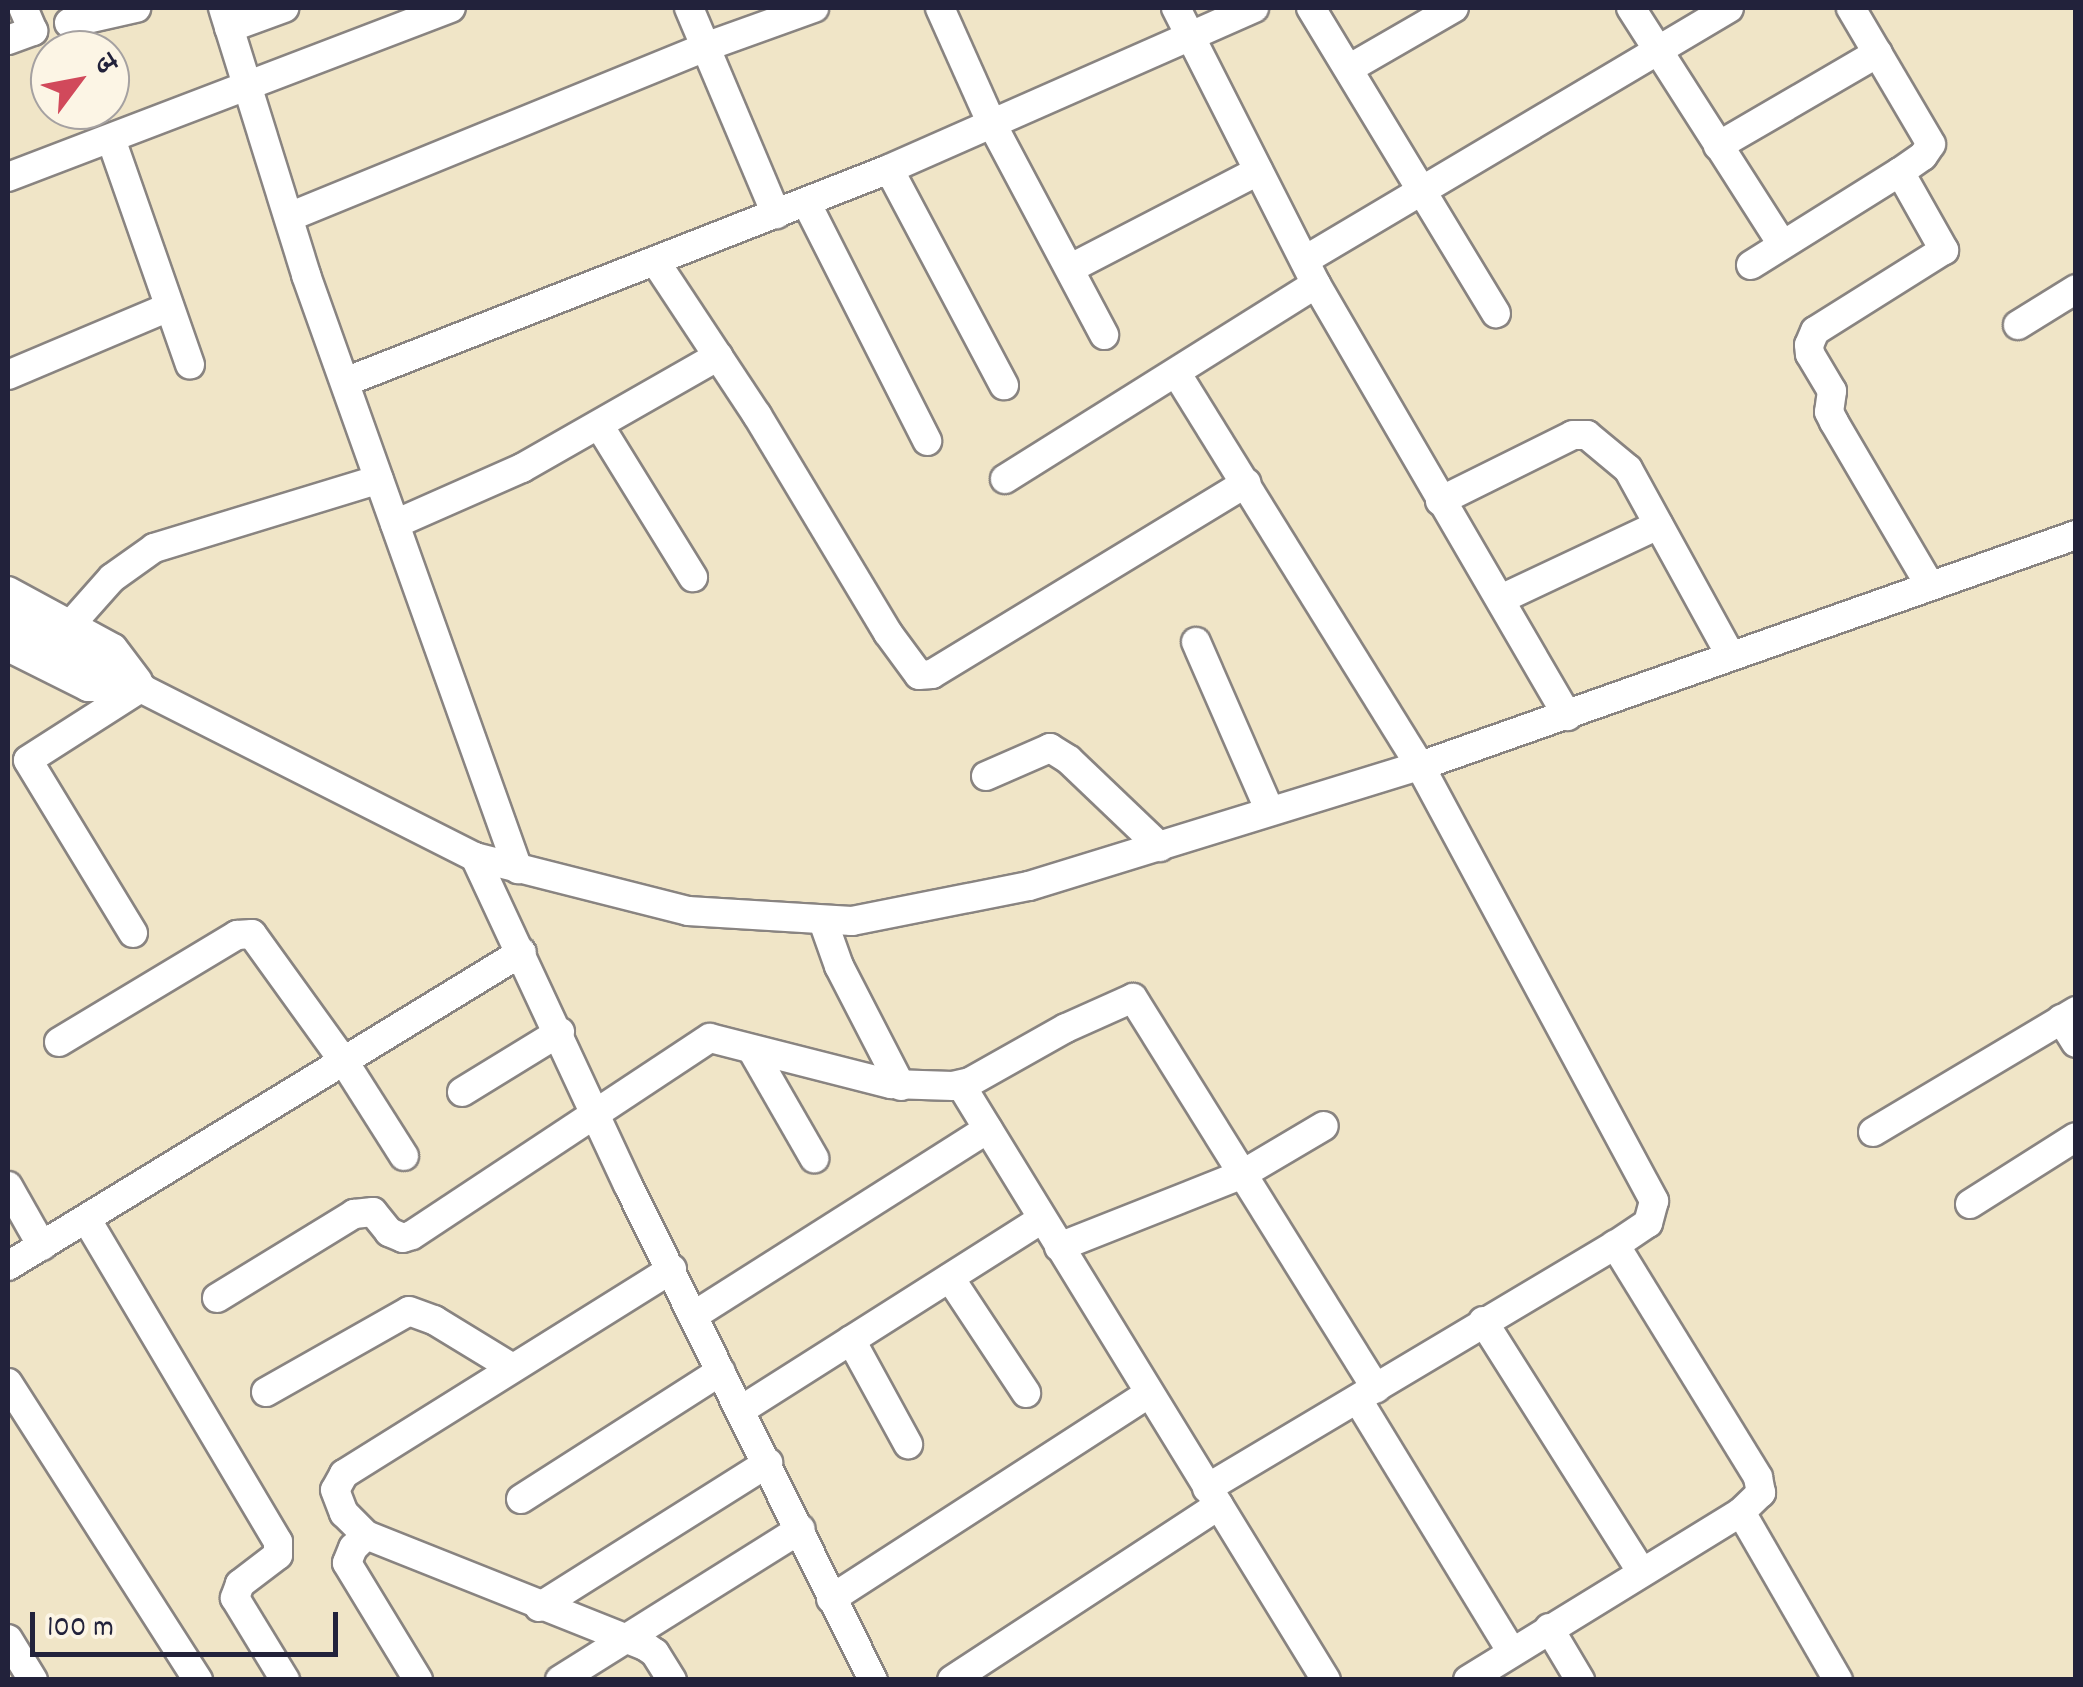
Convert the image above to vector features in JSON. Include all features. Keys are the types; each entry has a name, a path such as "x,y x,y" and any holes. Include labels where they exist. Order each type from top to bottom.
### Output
{"street":[{"path":"8,40 33,31 24,8"},
{"path":"69,23 136,8"},
{"path":"284,8 226,18 345,382 518,869"},
{"path":"8,177 451,8"},
{"path":"689,8 776,214"},
{"path":"289,216 705,47 814,8"},
{"path":"940,8 992,124 1104,335"},
{"path":"1176,8 1311,272 1567,716"},
{"path":"345,382 889,168 1254,8"},
{"path":"1311,8 1496,313"},
{"path":"1350,68 1454,8"},
{"path":"1631,8 1782,244"},
{"path":"1005,479 1177,374 1423,192 1729,8"},
{"path":"1751,265 1900,172 1931,144 1850,8"},
{"path":"1718,146 1878,53"},
{"path":"110,139 190,365"},
{"path":"889,168 1004,385"},
{"path":"1071,268 1258,171"},
{"path":"1900,172 1944,250 1815,331 1809,344 1832,391 1830,412 1834,422 1929,584"},
{"path":"806,202 927,441"},
{"path":"655,262 718,356 888,633 914,670 924,676 1246,483"},
{"path":"2018,325 2076,288"},
{"path":"8,375 170,307"},
{"path":"395,524 506,477 718,356"},
{"path":"952,1680 1213,1496 1367,1394 1483,1320 1615,1245 1648,1222 1654,1208 1651,1192 1420,766 1177,374"},
{"path":"599,424 694,577"},
{"path":"1440,501 1580,433 1618,456 1729,654"},
{"path":"72,623 112,578 154,548 380,479"},
{"path":"1501,599 1658,525"},
{"path":"8,621 475,858 688,911 823,921 874,918 1029,886 1269,809 1420,766 1567,716 1729,654 2076,535"},
{"path":"8,591 113,648 142,686"},
{"path":"1196,642 1269,809"},
{"path":"8,648 88,687 142,686"},
{"path":"134,933 28,760 142,686"},
{"path":"986,776 1050,748 1070,760 1160,846"},
{"path":"475,858 693,1316 873,1680"},
{"path":"823,921 838,966 901,1086"},
{"path":"58,1042 243,934 258,940 346,1062 404,1156"},
{"path":"8,1266 522,952"},
{"path":"216,1298 354,1214 374,1212 388,1232 403,1238 412,1235 710,1038 901,1086 961,1085 1066,1028 1136,998 1367,1394 1511,1652"},
{"path":"1873,1132 2071,1024"},
{"path":"462,1092 560,1032"},
{"path":"752,1050 814,1158"},
{"path":"961,1085 1326,1680"},
{"path":"1059,1247 1241,1175 1324,1126"},
{"path":"693,1316 988,1129"},
{"path":"1970,1204 2076,1136"},
{"path":"8,1186 42,1246"},
{"path":"741,1410 1042,1219"},
{"path":"87,1220 278,1542 278,1555 240,1584 235,1598 285,1680"},
{"path":"1468,1680 1740,1512 1755,1501 1763,1486 1615,1245"},
{"path":"672,1269 344,1474 335,1490 337,1502 366,1536 656,1652 672,1680"},
{"path":"950,1278 1026,1393"},
{"path":"266,1392 409,1311 434,1320 512,1368"},
{"path":"1483,1320 1641,1571"},
{"path":"851,1340 908,1444"},
{"path":"521,1499 722,1372"},
{"path":"831,1598 1148,1394"},
{"path":"13,1402 198,1680"},
{"path":"539,1607 768,1463"},
{"path":"1740,1512 1838,1680"},
{"path":"560,1680 801,1529"},
{"path":"366,1536 352,1548 347,1563 418,1680"},
{"path":"1549,1628 1580,1680"},
{"path":"8,1639 33,1680"}]}
